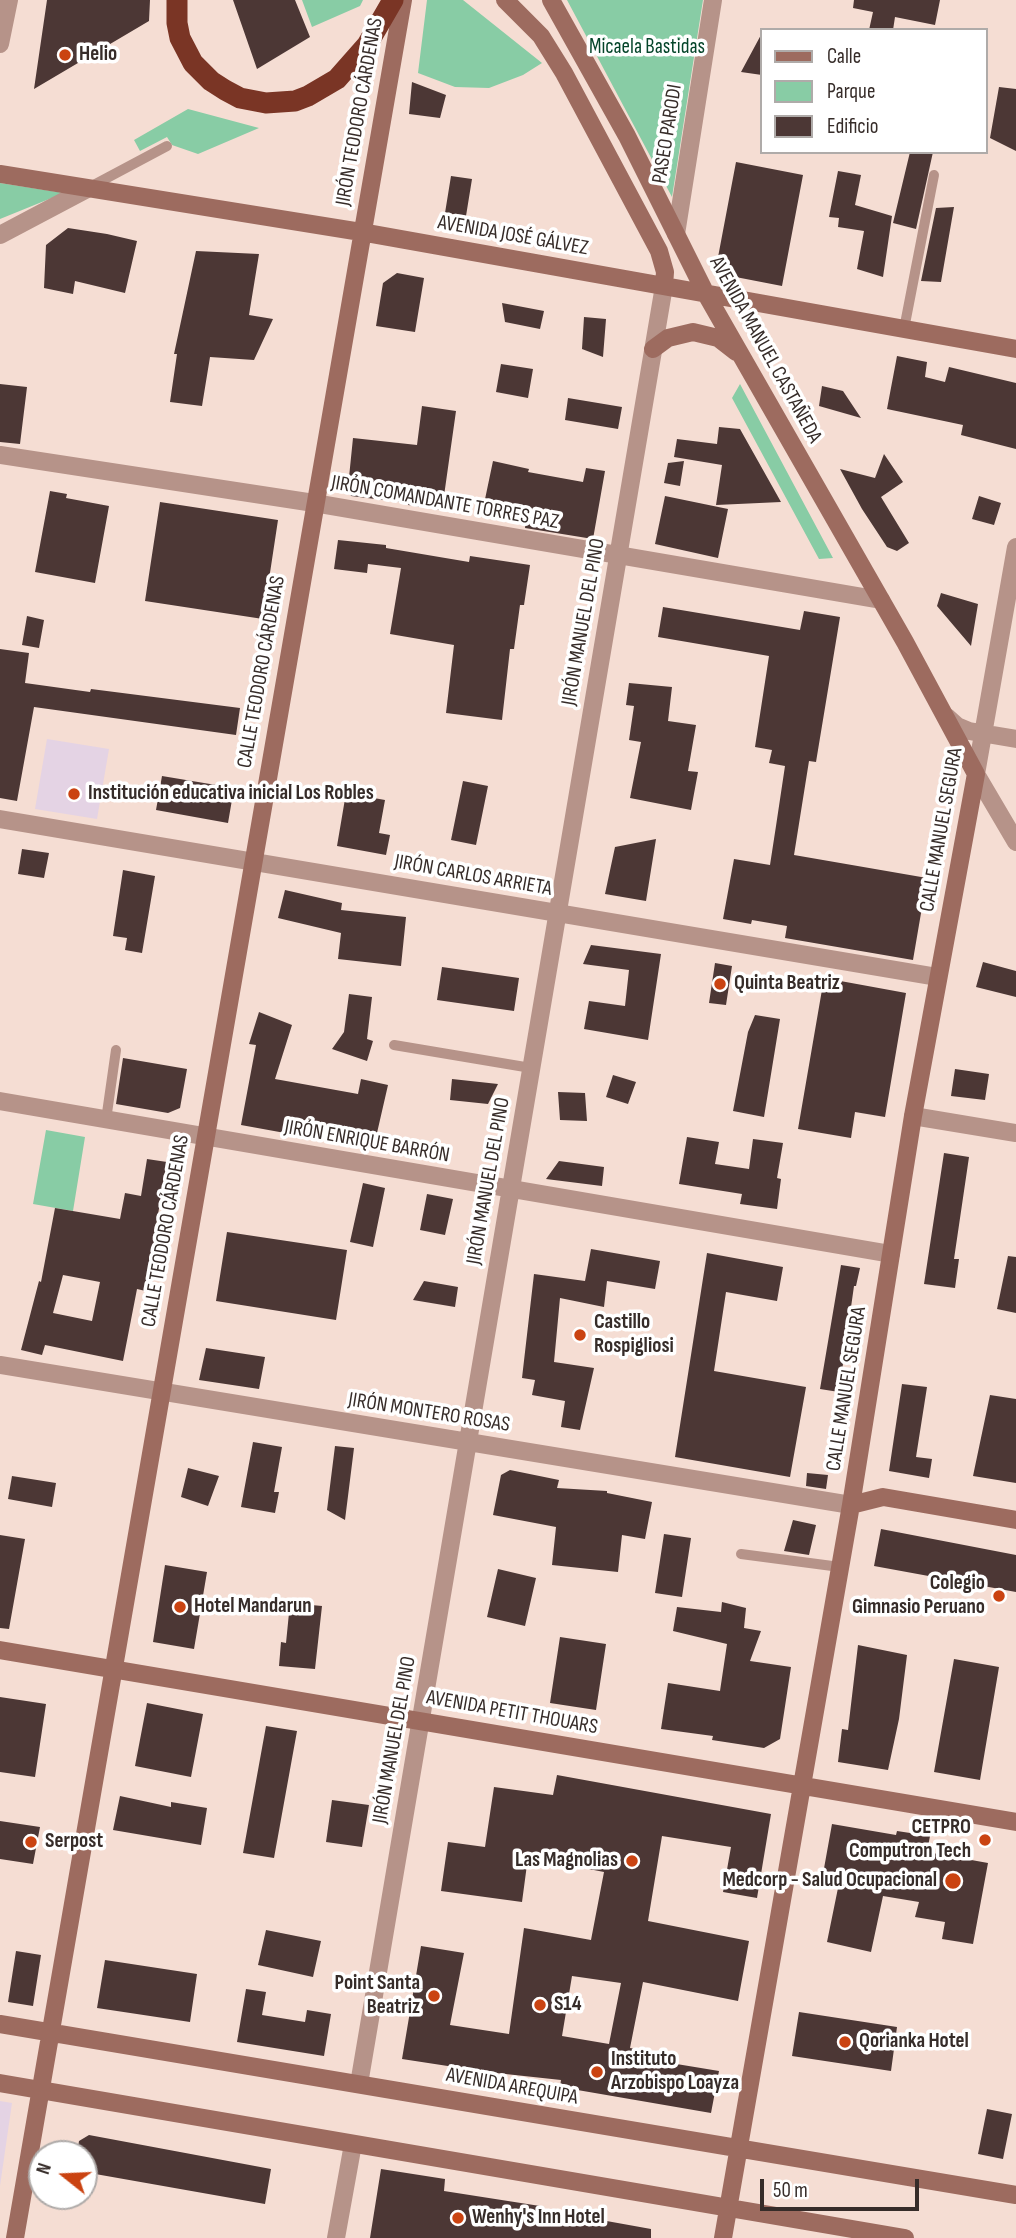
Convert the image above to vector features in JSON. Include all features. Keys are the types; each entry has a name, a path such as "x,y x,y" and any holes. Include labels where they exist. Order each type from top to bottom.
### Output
{"highway":[{"path":"177,0 180,38 193,63 211,81 225,90 240,98 266,103 301,99 337,79 367,45 393,0"}],"street":[{"path":"0,44 9,0"},
{"name":"JIRÓN TEODORO CÁRDENAS","path":"361,232 403,0"},
{"path":"505,0 541,36 564,73 659,251 665,272 664,286"},
{"name":"AVENIDA MANUEL CASTAÑEDA","path":"551,0 627,136 706,294 881,600 976,774"},
{"name":"PASEO PARODI","path":"676,234 713,0"},
{"name":"AVENIDA JOSÉ GÁLVEZ","path":"0,174 361,232 1016,349"},
{"path":"0,235 87,188"},
{"name":"CALLE TEODORO CÁRDENAS","path":"15,2238 361,232"},
{"name":"JIRÓN MANUEL DEL PINO","path":"359,2084 664,286"},
{"path":"653,349 676,335 702,333 726,343 744,363"},
{"name":"JIRÓN COMANDANTE TORRES PAZ","path":"0,455 314,503 881,600"},
{"name":"CALLE MANUEL SEGURA","path":"723,2238 852,1505 913,1116 1016,547"},
{"path":"947,718 957,726 1016,739"},
{"path":"976,774 1016,842"},
{"name":"JIRÓN CARLOS ARRIETA","path":"0,819 938,977"},
{"name":"JIRÓN ENRIQUE BARRÓN","path":"0,1101 511,1191 891,1254"},
{"path":"913,1116 1016,1133"},
{"name":"JIRÓN MONTERO ROSAS","path":"0,1365 852,1505"},
{"path":"852,1505 883,1497 1016,1520"},
{"name":"AVENIDA PETIT THOUARS","path":"0,1650 1016,1822"},
{"name":"AVENIDA AREQUIPA","path":"0,2024 1016,2195"},
{"path":"0,2083 905,2238"},
{"path":"336,2238 353,2144"}],"lane":[{"path":"87,188 167,146"},
{"path":"904,329 934,175"},
{"path":"394,1045 531,1068"},
{"path":"106,1120 116,1050"},
{"path":"741,1554 840,1567"}],"shaded area":[{"path":"47,739 109,749 97,819 35,809"},
{"path":"0,2101 12,2103 0,2186"}],"green space":[{"path":"302,0 363,0 360,6 312,27"},
{"path":"427,0 463,0 542,63 523,75 489,88 455,87 418,73"},
{"name":"Micaela Bastidas","path":"567,0 703,0 672,197"},
{"path":"188,109 259,128 198,154 172,145 167,137 140,151 134,140"},
{"path":"0,183 64,193 0,219"},
{"path":"740,384 833,558 819,559 732,398"},
{"path":"46,1130 85,1137 73,1211 33,1204"}],"building":[{"name":"Helio","path":"47,0 150,0 149,21 34,89"},
{"path":"233,0 295,0 310,37 257,69"},
{"path":"854,0 940,0 935,25 895,17 893,28 869,28 873,12 853,8"},
{"path":"760,37 760,75 741,72"},
{"path":"412,82 446,95 440,118 409,114"},
{"path":"999,87 1016,89 1016,151 990,138"},
{"path":"910,154 933,154 916,229 893,223"},
{"path":"736,162 803,175 782,286 715,273"},
{"path":"838,171 861,175 855,205 892,216 883,277 857,269 864,231 838,227 839,218 829,217"},
{"path":"451,176 472,179 466,216 445,213"},
{"path":"954,207 941,282 921,281 936,208"},
{"path":"68,228 137,241 125,293 75,281 73,294 44,288 46,245"},
{"path":"196,251 259,254 249,315 273,319 254,360 210,357 202,406 170,402 177,354 174,354"},
{"path":"397,273 424,278 415,332 376,326 383,283"},
{"path":"502,303 544,311 540,329 505,322"},
{"path":"584,317 606,319 603,357 582,349"},
{"path":"897,356 927,362 925,377 945,382 949,367 1016,383 1016,449 961,435 963,425 887,409"},
{"path":"501,364 533,369 528,398 496,392"},
{"path":"0,384 27,387 20,444 0,442"},
{"path":"822,386 843,391 861,418 819,406"},
{"path":"568,398 622,407 618,429 565,420"},
{"path":"422,406 456,411 442,510 351,496 348,487 353,438 417,445"},
{"path":"719,427 740,429 781,502 716,505 722,465 674,457 677,439 717,444"},
{"path":"884,454 903,482 881,497 909,543 897,551 887,547 840,469 875,478"},
{"path":"493,461 529,469 528,472 583,482 586,468 605,471 593,539 525,528 527,514 484,504"},
{"path":"684,461 680,486 664,483 668,463"},
{"path":"50,491 67,494 66,498 109,506 95,583 35,572"},
{"path":"665,496 728,509 718,558 655,544"},
{"path":"979,496 1001,503 994,525 972,519"},
{"path":"160,502 278,520 263,619 145,601"},
{"path":"338,540 386,545 386,548 469,562 470,556 530,565 524,605 520,605 514,649 510,649 502,720 446,713 454,645 390,634 401,568 368,564 367,573 334,569"},
{"path":"941,593 978,604 971,646 937,606"},
{"path":"663,607 800,630 804,611 840,617 816,762 809,761 794,855 927,878 913,960 785,938 787,926 752,920 751,924 723,919 734,859 770,865 785,766 769,763 772,750 755,747 769,656 658,637"},
{"path":"27,616 44,620 39,648 22,645"},
{"path":"0,649 29,653 25,683 240,708 236,735 34,707 17,801 0,798"},
{"path":"629,683 672,687 668,721 696,725 688,771 698,772 691,810 630,798 641,742 629,740 634,706 626,705"},
{"path":"162,776 234,788 228,823 156,810"},
{"path":"463,781 488,786 476,845 451,840"},
{"path":"346,793 385,800 379,833 390,835 386,855 337,846"},
{"path":"656,839 646,901 605,894 615,847"},
{"path":"22,849 49,853 44,878 18,874"},
{"path":"123,870 155,876 142,953 125,950 127,938 113,936"},
{"path":"285,890 342,903 341,910 406,917 401,966 338,959 341,933 278,918"},
{"path":"591,945 661,954 648,1040 584,1029 589,1001 625,1006 629,970 583,964"},
{"path":"983,962 1016,971 1016,997 976,987"},
{"name":"Quinta Beatriz","path":"715,963 732,966 726,1005 709,1003"},
{"path":"442,967 519,978 514,1011 437,1000"},
{"path":"824,978 906,993 885,1117 855,1112 851,1138 798,1129"},
{"path":"349,994 372,997 367,1039 373,1041 367,1061 332,1049 344,1032"},
{"path":"259,1012 292,1025 275,1079 358,1094 361,1079 388,1085 374,1146 319,1134 318,1139 241,1125 256,1045 249,1044"},
{"path":"755,1015 780,1019 764,1117 733,1111 748,1032"},
{"path":"123,1058 187,1069 180,1108 168,1113 116,1104"},
{"path":"955,1069 989,1074 985,1100 951,1096"},
{"path":"613,1075 636,1082 628,1104 606,1097"},
{"path":"452,1079 498,1084 488,1104 450,1100"},
{"path":"558,1092 585,1093 587,1121 560,1120"},
{"path":"687,1137 719,1142 715,1164 749,1169 753,1139 783,1143 777,1178 781,1179 777,1209 740,1204 742,1194 679,1184"},
{"path":"944,1153 969,1157 954,1259 959,1259 955,1288 924,1284"},
{"path":"147,1159 167,1162 156,1226 164,1228 150,1292 137,1289 123,1361 45,1345 42,1355 21,1350 39,1281 41,1282 55,1208 120,1219 125,1193 141,1196","holes":["63,1275 100,1282 92,1321 53,1313"]},
{"path":"559,1161 604,1167 602,1186 546,1179"},
{"path":"363,1183 385,1188 373,1247 350,1242"},
{"path":"427,1194 453,1199 445,1235 420,1230"},
{"path":"227,1232 347,1250 336,1320 216,1301"},
{"path":"591,1249 660,1261 655,1289 607,1281 604,1307 560,1298 554,1362 594,1368 580,1430 561,1427 565,1401 532,1395 535,1380 522,1378 534,1274 585,1281"},
{"path":"707,1253 783,1267 777,1301 726,1292 714,1371 806,1387 790,1477 675,1457"},
{"path":"1008,1256 1016,1257 1016,1313 997,1309"},
{"path":"841,1265 860,1268 854,1286 839,1392 820,1389"},
{"path":"424,1281 458,1287 455,1307 413,1300"},
{"path":"206,1348 265,1357 259,1389 199,1380"},
{"path":"902,1384 927,1387 916,1457 932,1459 929,1478 889,1471"},
{"path":"990,1395 1016,1399 1016,1483 973,1476"},
{"path":"253,1442 282,1447 274,1492 279,1492 275,1513 241,1507"},
{"path":"335,1446 354,1448 345,1520 327,1510"},
{"path":"188,1468 219,1476 208,1506 181,1497"},
{"path":"510,1470 559,1480 557,1488 607,1491 652,1502 645,1539 622,1535 618,1572 552,1565 556,1527 493,1515 501,1475"},
{"path":"807,1473 828,1475 826,1489 806,1486"},
{"path":"12,1476 56,1483 52,1507 8,1499"},
{"path":"793,1520 816,1525 809,1555 784,1551"},
{"path":"881,1529 1016,1555 1016,1592 874,1566"},
{"path":"664,1534 691,1538 682,1597 655,1593"},
{"path":"0,1535 25,1539 9,1629 0,1628"},
{"name":"Hotel Mandarun","path":"165,1565 207,1572 194,1649 153,1642"},
{"path":"498,1569 536,1578 525,1626 487,1617"},
{"path":"722,1602 746,1608 744,1628 761,1631 750,1661 791,1667 780,1739 764,1748 712,1740 713,1736 661,1729 668,1683 720,1691 727,1644 673,1631 677,1607 721,1612"},
{"path":"290,1603 322,1606 315,1669 279,1666 281,1642 286,1643"},
{"path":"560,1637 606,1644 596,1710 550,1703"},
{"path":"858,1645 907,1655 899,1719 888,1770 838,1762 842,1729 848,1730"},
{"path":"954,1659 999,1667 980,1780 934,1772"},
{"path":"0,1697 46,1704 35,1777 0,1772"},
{"path":"147,1703 203,1714 191,1777 135,1766"},
{"path":"266,1726 297,1731 274,1858 243,1853"},
{"path":"557,1775 771,1814 757,1898 723,1892 731,1847 662,1836 648,1921 749,1941 738,2001 643,1982 630,2048 636,2049 634,2057 719,2071 711,2113 560,2087 561,2080 402,2059 421,1946 464,1953 450,2025 509,2034 524,1928 591,1940 604,1872 528,1857 522,1902 441,1891 448,1842 485,1847 494,1787 553,1795","holes":["572,1976 621,1983 609,2044 562,2036"]},
{"path":"120,1796 171,1807 171,1802 207,1808 201,1845 113,1830"},
{"path":"332,1800 369,1805 362,1847 326,1842"},
{"path":"0,1821 40,1827 33,1864 0,1859"},
{"path":"832,1824 896,1835 897,1831 930,1836 927,1852 988,1863 973,1944 942,1939 945,1922 915,1917 919,1902 883,1896 871,1952 827,1942 838,1888 821,1885"},
{"path":"266,1930 321,1941 313,1977 258,1965"},
{"path":"16,1951 41,1955 33,2006 8,2002"},
{"path":"105,1960 197,1974 190,2022 97,2008"},
{"path":"246,1989 266,1992 262,2015 305,2022 307,2010 331,2014 324,2056 237,2042"},
{"name":"Qorianka Hotel","path":"799,2012 897,2027 891,2071 792,2056"},
{"path":"987,2109 1012,2114 1003,2159 978,2154"},
{"path":"89,2135 271,2169 265,2204 98,2174 98,2140 81,2140"},
{"path":"381,2169 445,2179 444,2191 540,2206 540,2209 651,2229 651,2238 370,2238"}],"place":[{"name":"Helio","path":"65,55"},
{"name":"Institución educativa inicial Los Robles","path":"74,794"},
{"name":"Quinta Beatriz","path":"720,984"},
{"name":"Castillo Rospigliosi","path":"580,1335"},
{"name":"Colegio Gimnasio Peruano","path":"999,1596"},
{"name":"Hotel Mandarun","path":"180,1607"},
{"name":"CETPRO Computron Tech","path":"985,1840"},
{"name":"Serpost","path":"31,1842"},
{"name":"Las Magnolias","path":"632,1861"},
{"name":"Medcorp - Salud Ocupacional","path":"953,1881"},
{"name":"Point Santa Beatriz","path":"434,1996"},
{"name":"S14","path":"540,2005"},
{"name":"Qorianka Hotel","path":"845,2042"},
{"name":"Instituto Arzobispo Loayza","path":"597,2072"},
{"name":"Wenhy's Inn Hotel","path":"458,2218"}]}
